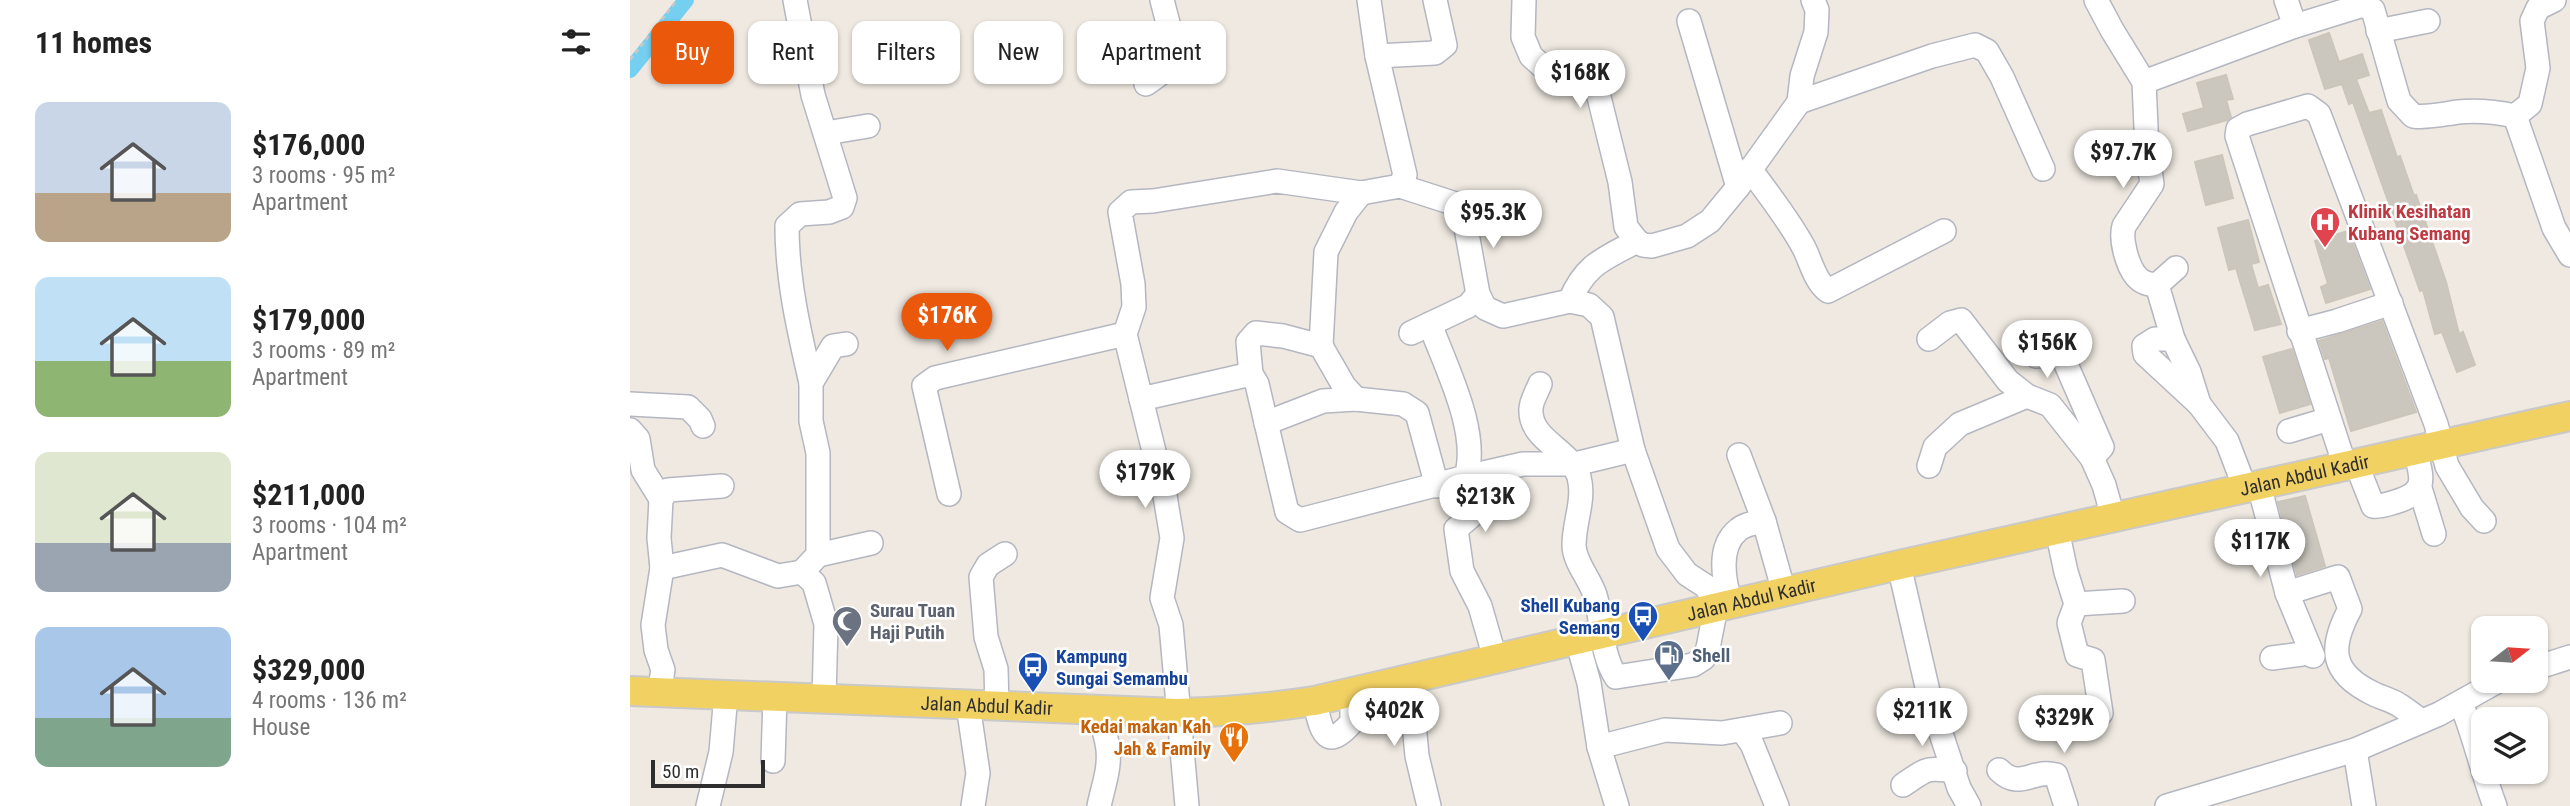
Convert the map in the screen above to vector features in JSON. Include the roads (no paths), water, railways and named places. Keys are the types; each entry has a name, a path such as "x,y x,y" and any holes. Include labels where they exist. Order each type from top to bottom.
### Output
{"main road":[{"name":"Jalan Abdul Kadir","path":"630,691 1177,713 1243,711 1314,701 1899,565 2570,416"}],"street":[{"path":"795,0 813,95 845,198 842,206 829,212 800,214 787,226 792,296 811,383 811,421 818,453 818,555"},
{"path":"1162,0 1167,21"},
{"path":"1369,0 1377,56 1405,175 1400,186"},
{"path":"1377,56 1435,52 1446,45 1435,0"},
{"path":"1524,0 1524,37 1531,56 1542,66 1585,80 1598,93 1620,182 1626,227 1643,245 1659,245 1687,236 1710,220 1799,102 1802,76 1816,32 1817,10 1813,0"},
{"path":"2096,0 2144,82 2147,150 2152,184 2122,232 2133,273 2145,283 2157,285"},
{"path":"2286,0 2295,26"},
{"path":"2515,116 2530,104 2538,68 2532,20 2538,8 2554,0"},
{"path":"2144,82 2295,26 2363,5 2375,21 2399,101 2413,116 2494,111 2515,116"},
{"path":"1689,21 1744,178 1779,208 1803,247 1821,286 1828,291 1944,231"},
{"path":"2375,21 2428,21"},
{"path":"1799,102 1932,56 1975,45 1987,51 1997,69 2043,169"},
{"path":"2420,488 2408,498 2379,507 2373,506 2350,465 2329,419 2236,136 2238,129 2247,124 2308,106 2319,114 2443,444 2447,466 2472,508 2484,521"},
{"path":"2515,116 2554,228 2570,256"},
{"path":"827,133 868,126"},
{"path":"1187,806 1171,625 1162,598 1172,538 1165,496 1125,334 1134,307 1134,295 1120,212 1131,202 1153,201 1277,181 1361,193 1400,186 1462,206 1478,294 1485,308 1503,316 1570,301 1589,305 1602,317 1633,450 1668,549 1687,574 1707,587 1724,606"},
{"path":"1356,399 1344,386 1321,346 1326,252 1346,212 1361,193"},
{"path":"1570,301 1578,281 1588,270 1637,241"},
{"path":"2570,262 2570,269"},
{"path":"2157,285 2175,268"},
{"path":"2157,285 2173,338 2189,372 2199,404"},
{"path":"1478,294 1468,306 1420,329 1469,429 1470,463 1466,477 1471,517 1456,529 1462,571 1480,606 1495,659"},
{"path":"2299,331 2391,303"},
{"path":"1929,339 1950,323 1961,320 2008,381 2027,396 2050,405 2092,458 2105,485 2113,517"},
{"path":"1321,346 1283,336 1256,333 1248,342 1251,374 1257,383 1287,512 1300,520 1523,464 1575,464 1633,450"},
{"path":"949,494 924,386 935,378 1125,334"},
{"path":"2173,338 2155,339 2144,346 2145,354 2199,404 2227,441 2252,486 2287,593 2311,652 2272,658"},
{"path":"811,383 834,346 846,344"},
{"path":"2036,356 2062,355 2102,447 2092,458"},
{"path":"1141,399 1251,374"},
{"path":"1541,384 1531,408 1532,420 1544,439 1575,464 1580,481 1581,504 1575,524 1574,550 1595,595 1589,637 1589,683 1599,747 1617,806"},
{"path":"1929,467 1935,447 1960,424 2027,396"},
{"path":"1266,423 1323,401 1356,399 1403,404 1417,414 1437,486"},
{"path":"630,404 688,407 701,419 703,426"},
{"path":"2290,431 2329,419"},
{"path":"630,430 638,439 643,470 661,499"},
{"path":"2415,450 2422,480 2420,488 2434,534"},
{"path":"1739,455 1764,521 1784,592"},
{"path":"659,692 663,670 656,650 653,625 662,568 659,538 661,499 667,490 722,486"},
{"path":"1589,683 1693,665 1704,658 1724,606 1723,580 1731,538 1744,526 1764,521"},
{"path":"2057,530 2076,604 2068,623 2077,655 2093,660 2101,713"},
{"path":"662,568 722,555 778,576 802,572 818,555 871,542"},
{"path":"997,707 996,669 986,637 981,577 988,565 1005,554"},
{"path":"1899,565 1930,700 1959,788 1969,806"},
{"path":"802,572 814,583 826,624 824,699"},
{"path":"2287,593 2338,577 2350,609 2336,642 2337,661 2348,677 2371,693 2398,704 2421,721"},
{"path":"2076,604 2123,601"},
{"path":"1589,637 1616,677"},
{"path":"2548,664 2570,657"},
{"path":"1406,679 1412,703 1417,756 1429,806"},
{"path":"1314,701 1318,726 1323,733 1330,736 1338,734 1352,722 1352,692"},
{"path":"2167,806 2355,750 2478,693"},
{"path":"708,806 721,752 726,694"},
{"path":"773,761 775,697"},
{"path":"1894,720 1906,719 1925,711 1930,700"},
{"path":"2461,703 2495,806"},
{"path":"968,705 977,763 973,806"},
{"path":"1099,806 1109,768 1108,747 1102,730 1100,711"},
{"path":"1599,747 1665,730 1722,733 1780,723"},
{"path":"1742,730 1752,744 1777,806"},
{"path":"2355,750 2364,806"},
{"path":"1903,785 1923,770 1955,771"},
{"path":"1999,770 2006,777 2019,780 2046,772 2056,775 2066,806"}],"waterway":[{"path":"630,70 686,0"}],"place":[{"name":"Klinik Kesihatan Kubang Semang","path":"2325,249"},
{"name":"Shell Kubang Semang","path":"1643,643"},
{"name":"Surau Tuan Haji Putih","path":"847,648"},
{"name":"Shell","path":"1669,682"},
{"name":"Kampung Sungai Semambu","path":"1033,694"},
{"name":"Kedai makan Kah Jah & Family","path":"1234,764"}]}
